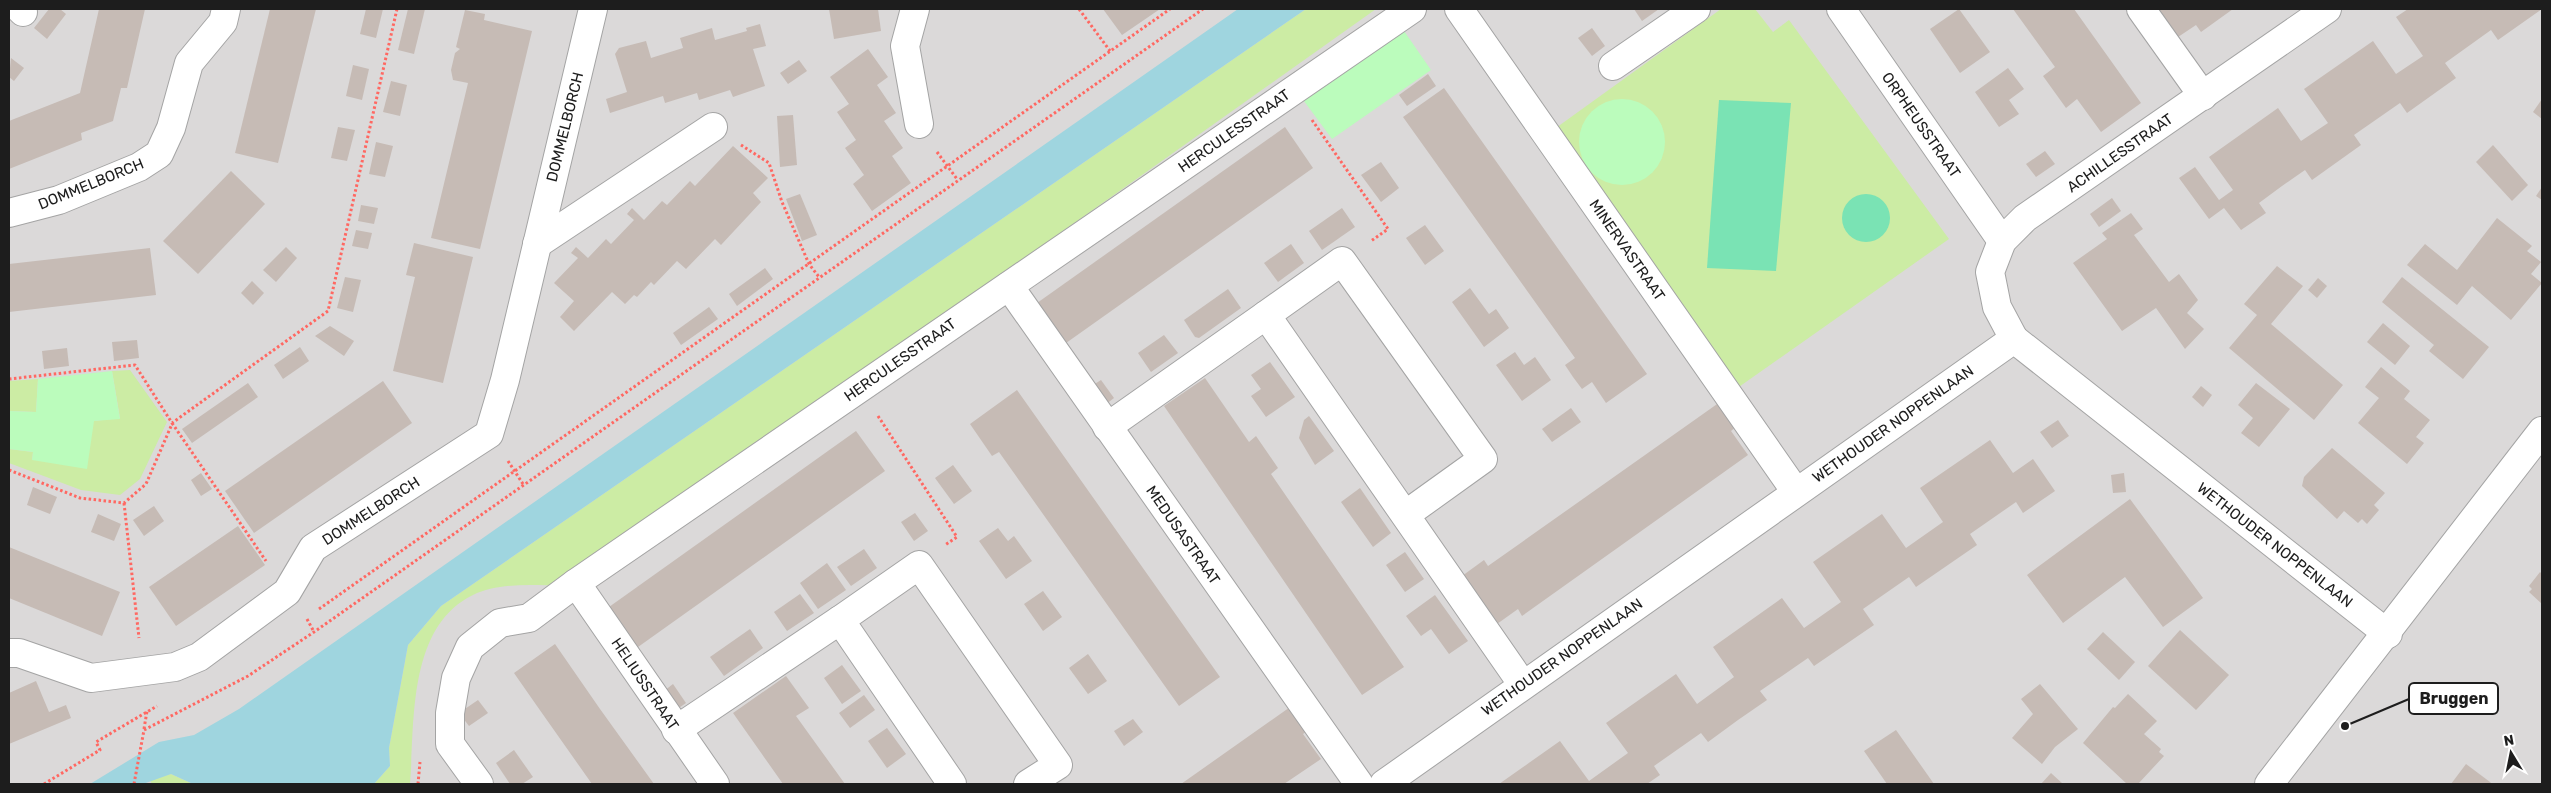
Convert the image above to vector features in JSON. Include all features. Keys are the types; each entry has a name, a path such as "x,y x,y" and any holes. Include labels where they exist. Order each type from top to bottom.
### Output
{"street":[{"name":"DOMMELBORCH","path":"9,213 58,200 139,167 159,154 172,128 189,63 223,22 226,9"},
{"name":"DOMMELBORCH","path":"9,654 19,652 91,678 175,667 199,657 287,592 313,548 489,434 505,380 592,9"},
{"path":"915,9 905,46 919,124"},
{"name":"HERCULESSTRAAT","path":"479,784 450,744 450,713 456,678 470,647 500,623 529,618 576,583 1412,9"},
{"name":"MINERVASTRAAT","path":"1459,9 1796,492"},
{"path":"1613,66 1696,9"},
{"name":"ORPHEUSSTRAAT","path":"1841,9 2002,241"},
{"path":"2141,9 2203,96"},
{"name":"ACHILLESSTRAAT","path":"2014,339 1997,307 1990,272 2002,241 2026,218 2327,9"},
{"path":"537,244 713,128"},
{"path":"1107,428 1342,261 1483,460 1404,515"},
{"name":"MEDUSASTRAAT","path":"1009,286 1359,784"},
{"path":"1266,315 1523,685"},
{"name":"WETHOUDER NOPPENLAAN","path":"1384,784 2014,339 2388,634"},
{"path":"2269,784 2388,634 2542,431"},
{"path":"676,730 919,565 1058,765 1028,784"},
{"name":"HELIUSSTRAAT","path":"576,583 715,784"},
{"path":"840,620 952,784"}],"path":[{"path":"9,470 80,498 124,503 146,484 172,423 328,311 397,9"},
{"path":"1079,9 1110,51"},
{"path":"298,624 1170,9"},
{"path":"134,784 144,730 248,676 306,637 1203,9"},
{"path":"1292,91 1388,229 1342,261"},
{"path":"713,128 769,163 782,202 809,264 819,277"},
{"path":"9,379 135,366 287,592"},
{"path":"860,388 957,537 919,565"},
{"path":"124,503 143,670"},
{"path":"44,784 100,750 96,742 165,702"}],"shaded area":[{"path":"9,9 2542,9 2542,784 9,784"}],"green space":[{"path":"1306,9 1376,9 563,586 517,585 494,588 473,595 452,610 436,629 425,653 415,706 410,784 374,784 390,766 389,748 408,645 441,606"},
{"path":"1721,9 1755,9 1773,32 1789,20 1949,239 1736,389 1553,130"},
{"path":"1402,28 1431,70 1332,139 1301,97"},
{"path":"1622,99 1638,103 1652,112 1661,126 1665,142 1661,158 1652,172 1638,181 1622,185 1606,181 1592,172 1583,158 1579,142 1583,126 1592,112 1606,103"},
{"path":"1719,100 1791,103 1776,271 1707,268"},
{"path":"1861,194 1871,194 1883,201 1890,213 1890,223 1883,235 1871,242 1861,242 1853,238 1846,231 1842,223 1842,213 1846,205 1853,198"},
{"path":"130,370 167,422 140,479 120,495 81,490 9,463 9,449 33,452 32,460 94,421 120,418 112,371"},
{"path":"112,371 120,419 94,421 87,469 32,460 33,452 9,449 9,411 36,412 38,379"},
{"path":"38,379 36,412 9,411 9,381"},
{"path":"171,774 193,784 152,784 150,780"}],"water":[{"path":"1238,9 1306,9 441,606 408,645 389,748 390,766 374,784 193,784 171,774 143,784 90,784 159,742 194,735 239,709"}],"building":[{"path":"49,9 60,9 66,14 47,39 34,28"},
{"path":"99,9 145,9 127,88 121,88 113,121 81,133 82,140 9,169 9,121 80,93"},
{"path":"270,9 316,9 278,163 235,153"},
{"path":"366,9 383,9 376,38 360,34"},
{"path":"408,9 425,9 414,54 398,50"},
{"path":"829,9 878,9 881,31 834,39"},
{"path":"1103,9 1160,9 1122,35"},
{"path":"1634,9 1659,9 1642,21"},
{"path":"1959,9 1990,52 1960,73 1930,29"},
{"path":"2013,9 2074,9 2141,103 2101,132 2077,99 2066,108 2043,76 2055,67"},
{"path":"2153,9 2233,9 2201,32 2196,25 2175,39"},
{"path":"2408,9 2542,9 2498,40 2491,30 2445,63 2456,78 2407,113 2400,103 2354,135 2361,145 2312,180 2305,170 2282,186 2259,203 2266,213 2241,230 2224,208 2209,219 2179,178 2195,167 2219,200 2233,190 2209,157 2278,108 2301,141 2328,123 2304,89 2373,41 2396,74 2423,56 2396,17"},
{"path":"465,10 485,14 484,20 532,31 480,249 431,238 468,83 453,80 451,70 455,53 460,49 456,47"},
{"path":"760,24 766,46 753,49 765,86 733,97 730,90 699,100 697,93 665,103 663,96 610,113 606,99 627,92 615,54 619,48 646,41 651,58 683,48 680,38 712,28 715,40 747,31 746,28"},
{"path":"1592,28 1605,46 1592,56 1578,38"},
{"path":"868,49 888,77 877,85 896,113 884,121 903,148 892,156 911,183 872,211 853,184 864,175 845,148 856,140 837,112 849,104 830,77"},
{"path":"11,58 24,68 14,81 9,77"},
{"path":"799,60 807,71 788,84 780,73"},
{"path":"353,65 369,69 362,100 346,96"},
{"path":"2008,68 2024,89 2009,100 2019,114 1999,127 1975,92"},
{"path":"1428,74 1436,86 1407,106 1399,95"},
{"path":"391,81 407,85 400,116 383,112"},
{"path":"1444,88 1647,374 1606,403 1592,382 1582,389 1573,377 1565,365 1575,358 1403,117"},
{"path":"2542,99 2542,119 2533,112"},
{"path":"793,115 797,165 780,167 777,116"},
{"path":"338,127 355,130 347,161 331,158"},
{"path":"1285,127 1313,168 1059,348 1030,308"},
{"path":"376,142 393,146 385,177 369,174"},
{"path":"2493,145 2528,185 2512,201 2476,162"},
{"path":"733,146 768,178 753,193 761,202 721,245 715,239 686,269 677,261 654,285 651,282 637,297 634,295 625,304 612,292 574,331 560,317 574,301 554,283 578,258 571,253 576,247 588,258 606,239 611,244 634,220 627,214 632,208 644,220 662,201 667,205 690,181 695,186"},
{"path":"2045,151 2055,164 2036,177 2026,164"},
{"path":"1381,162 1399,188 1381,202 1361,175"},
{"path":"231,171 265,204 198,274 163,241"},
{"path":"2542,187 2542,200 2536,196"},
{"path":"800,194 817,235 802,241 786,199"},
{"path":"2112,198 2121,211 2099,227 2090,214"},
{"path":"361,205 378,208 374,224 358,221"},
{"path":"1342,208 1355,227 1322,250 1309,231"},
{"path":"2131,213 2143,229 2134,235 2169,282 2179,274 2198,300 2187,313 2204,329 2185,349 2156,308 2122,331 2073,263 2107,239 2102,233"},
{"path":"2497,218 2532,246 2527,251 2541,262 2531,274 2542,283 2511,320 2472,286 2457,305 2407,265 2425,244 2457,270"},
{"path":"1425,225 1444,251 1425,265 1406,238"},
{"path":"356,230 372,233 368,249 352,246"},
{"path":"414,243 473,257 443,383 393,371 415,277 406,275"},
{"path":"1291,244 1304,263 1278,282 1264,263"},
{"path":"286,247 297,258 276,282 263,270"},
{"path":"150,248 156,295 9,312 9,264"},
{"path":"2277,266 2303,286 2271,324 2343,385 2314,420 2229,348 2257,315 2244,304"},
{"path":"765,268 773,279 737,306 729,294"},
{"path":"345,277 361,280 353,312 337,308"},
{"path":"2402,277 2489,347 2463,379 2429,351 2434,345 2382,302"},
{"path":"2318,278 2327,286 2317,298 2308,290"},
{"path":"252,281 264,293 253,305 241,293"},
{"path":"1470,288 1489,314 1496,309 1509,328 1484,347 1452,302"},
{"path":"1228,289 1241,308 1199,338 1195,337 1184,320"},
{"path":"709,307 718,319 681,345 673,333"},
{"path":"2383,323 2410,346 2395,365 2367,342"},
{"path":"330,326 354,341 344,356 315,336"},
{"path":"1164,335 1178,353 1151,372 1138,353"},
{"path":"137,340 139,358 114,361 112,342"},
{"path":"300,347 309,361 283,379 274,365"},
{"path":"67,348 69,366 44,369 42,351"},
{"path":"1515,352 1524,365 1535,357 1551,380 1522,401 1496,365"},
{"path":"1270,362 1295,397 1266,417 1251,396 1261,389 1251,375"},
{"path":"2381,367 2410,391 2404,399 2430,420 2416,437 2424,443 2407,464 2358,423 2379,398 2365,387"},
{"path":"1205,378 1249,442 1256,436 1278,468 1271,474 1404,667 1362,695 1164,406"},
{"path":"1101,380 1114,398 1101,408 1087,389"},
{"path":"383,381 412,423 254,533 225,491"},
{"path":"248,383 258,397 192,443 182,429"},
{"path":"2256,383 2290,409 2259,447 2241,433 2253,418 2238,405"},
{"path":"2201,386 2212,395 2203,407 2192,397"},
{"path":"1017,390 1220,677 1179,706 999,452 992,456 970,424"},
{"path":"1720,402 1737,426 1731,431 1748,455 1522,616 1518,609 1497,624 1462,576 1484,560 1488,566"},
{"path":"1571,408 1581,422 1552,442 1542,429"},
{"path":"1309,416 1334,451 1315,465 1299,438 1304,420"},
{"path":"2058,420 2069,436 2052,448 2040,432"},
{"path":"856,431 885,471 631,652 602,612"},
{"path":"1990,440 2013,473 2033,459 2055,491 2023,513 2016,502 1970,534 1977,545 1916,587 1909,577 1863,609 1874,625 1814,666 1808,658 1760,691 1767,700 1708,742 1701,733 1654,766 1660,775 1647,784 1499,784 1560,741 1589,781 1628,753 1606,723 1676,674 1697,704 1734,677 1713,647 1782,598 1804,628 1841,602 1813,562 1882,514 1906,548 1943,522 1920,488"},
{"path":"2332,448 2385,493 2374,505 2379,510 2367,524 2362,519 2358,523 2344,511 2337,519 2302,486 2304,477"},
{"path":"953,465 972,491 954,504 935,478"},
{"path":"201,473 212,489 201,496 191,480"},
{"path":"2124,473 2126,492 2113,493 2111,475"},
{"path":"33,487 57,497 50,514 27,505"},
{"path":"1360,488 1391,533 1373,547 1341,502"},
{"path":"2130,499 2203,598 2163,627 2125,577 2063,623 2027,575"},
{"path":"154,506 164,521 144,536 133,520"},
{"path":"915,513 928,531 914,541 901,522"},
{"path":"98,514 121,524 114,541 91,532"},
{"path":"238,526 265,565 176,626 149,587"},
{"path":"998,528 1008,541 1014,536 1032,561 1006,579 979,541"},
{"path":"9,547 120,592 102,636 9,598"},
{"path":"864,549 877,568 851,586 837,567"},
{"path":"1405,552 1424,579 1405,592 1386,565"},
{"path":"827,563 846,590 818,609 800,583"},
{"path":"2540,572 2542,574 2542,604 2529,592 2532,589 2529,586"},
{"path":"1043,591 1062,617 1043,631 1024,604"},
{"path":"800,594 814,613 787,631 774,612"},
{"path":"1435,595 1468,641 1449,654 1431,629 1421,636 1406,616"},
{"path":"750,629 763,648 724,676 710,657"},
{"path":"2180,630 2229,675 2196,710 2148,666"},
{"path":"2103,632 2135,662 2119,680 2087,649"},
{"path":"555,644 654,784 592,784 514,673"},
{"path":"1088,654 1107,681 1088,694 1069,668"},
{"path":"842,665 861,691 842,704 824,678"},
{"path":"786,676 809,708 796,716 845,784 783,784 733,713"},
{"path":"36,681 49,712 66,705 71,718 9,744 9,693"},
{"path":"673,684 686,703 673,712 660,694"},
{"path":"2040,684 2078,729 2055,747 2042,764 2012,738 2033,714 2021,699"},
{"path":"2128,694 2157,721 2144,734 2161,749 2159,752 2164,756 2138,784 2127,784 2083,743 2113,707 2115,708"},
{"path":"864,695 875,710 850,728 839,713"},
{"path":"478,700 488,713 469,726 459,713"},
{"path":"1293,705 1310,729 1303,734 1321,759 1284,784 1181,784"},
{"path":"1133,719 1143,732 1124,746 1114,731"},
{"path":"887,728 906,754 887,768 868,741"},
{"path":"1896,730 1934,784 1887,784 1864,751"},
{"path":"514,750 533,777 522,784 510,784 496,763"},
{"path":"2466,764 2490,782 2492,784 2451,784"},
{"path":"2051,773 2063,784 2041,784"}],"place":[{"name":"Bruggen","path":"2345,726"}]}
